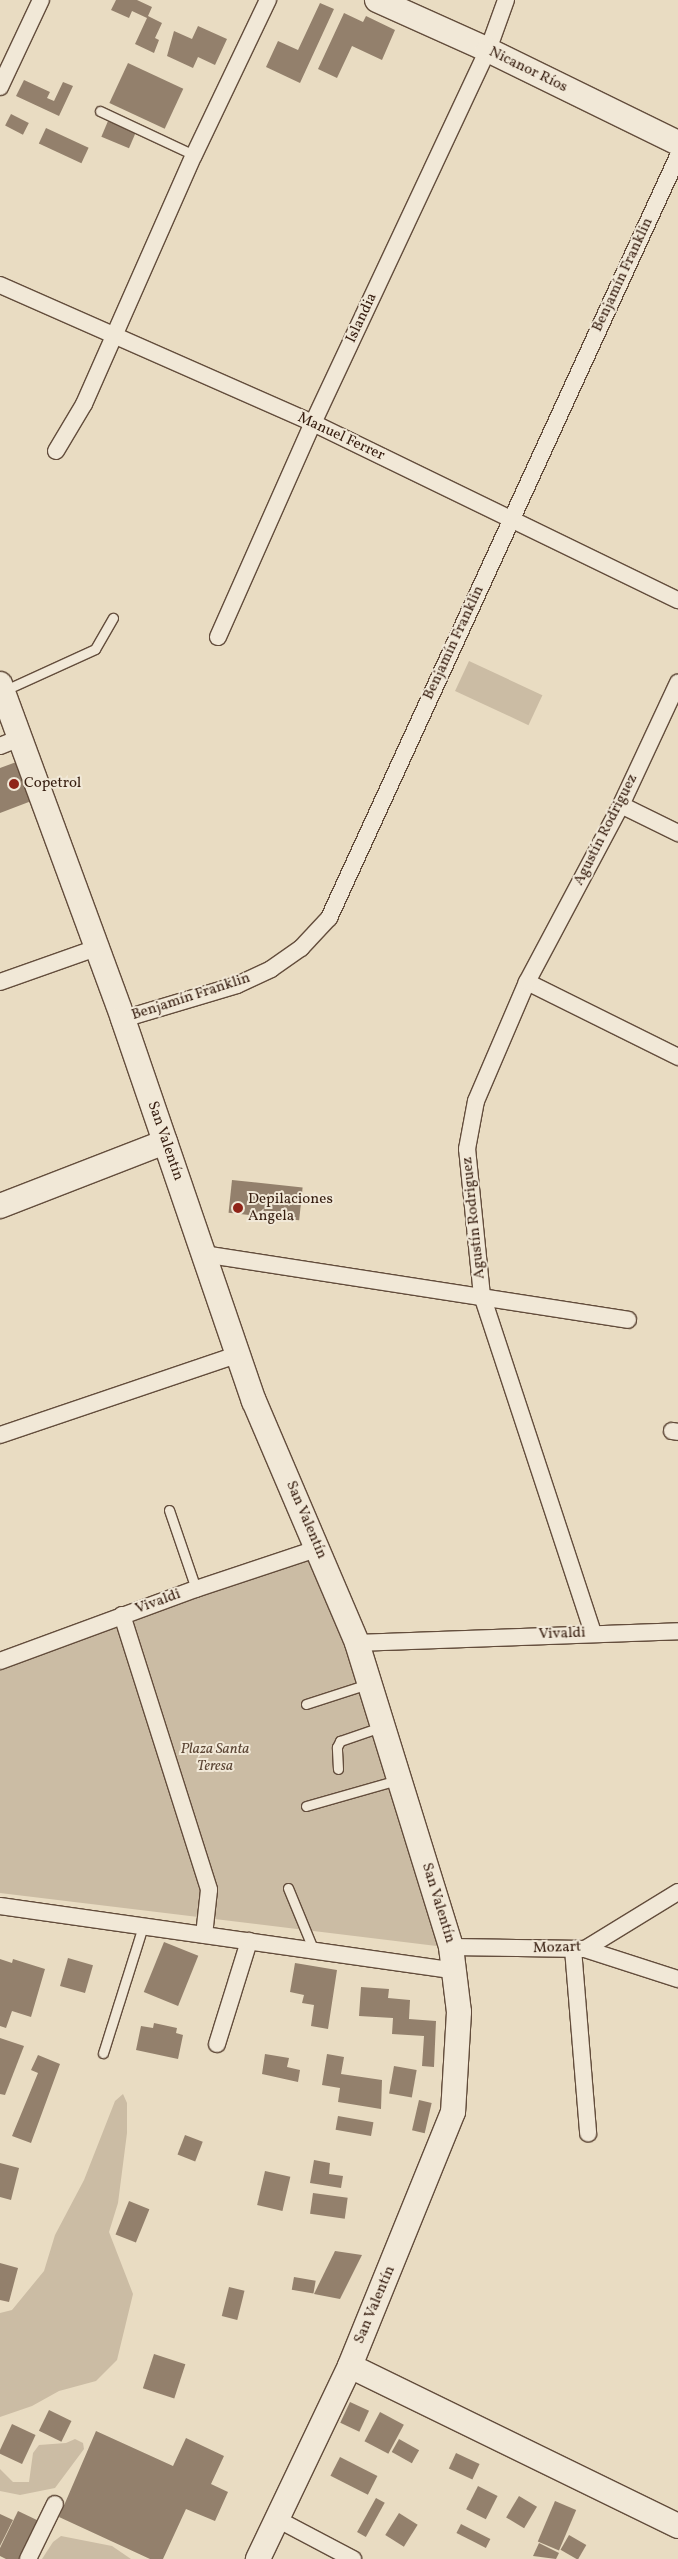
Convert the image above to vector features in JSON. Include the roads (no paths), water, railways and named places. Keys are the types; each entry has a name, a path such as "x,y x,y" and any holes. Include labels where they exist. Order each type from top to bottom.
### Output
{"main road":[{"name":"Nicanor Ríos","path":"377,0 488,50 678,143"},
{"name":"San Valentín","path":"1,688 10,742 96,948 123,1019 254,1401 319,1548 357,1643 371,1683 451,1947 459,2012 453,2112 350,2366 258,2559"},
{"path":"0,1206 165,1142"},
{"path":"350,2366 678,2526"}],"street":[{"path":"0,87 41,0"},
{"path":"56,451 84,404 194,155 268,0"},
{"name":"Islandia","path":"218,637 313,423 488,50 506,0"},
{"name":"Benjamín Franklin","path":"123,1019 237,985 271,969 301,948 329,918 678,156"},
{"name":"Manuel Ferrer","path":"0,285 313,423 678,600"},
{"name":"Agustín Rodriguez","path":"593,1633 482,1296 467,1149 476,1100 527,982 621,805 678,684"},
{"path":"621,805 678,833"},
{"path":"0,982 96,948"},
{"path":"527,982 678,1057"},
{"path":"204,1254 628,1320"},
{"path":"0,1435 239,1354"},
{"name":"Vivaldi","path":"0,1662 122,1615 319,1548"},
{"path":"122,1615 209,1890 204,1935"},
{"name":"Vivaldi","path":"357,1643 678,1631"},
{"name":"Mozart","path":"451,1947 579,1949 678,1892"},
{"path":"0,1906 454,1971"},
{"path":"218,2044 249,1941"},
{"path":"588,2133 579,1949 678,1978"},
{"path":"28,2559 55,2504"},
{"path":"277,2519 352,2559"}],"lane":[{"path":"100,111 194,155"},
{"path":"1,688 95,649 113,618"},
{"path":"170,1510 196,1589"},
{"path":"306,1704 371,1683"},
{"path":"338,1769 337,1747 340,1741 384,1726"},
{"path":"306,1806 400,1779"},
{"path":"288,1888 314,1951"},
{"path":"103,2053 143,1926"}],"place":[{"name":"Copetrol","path":"14,784"},
{"name":"Depilaciones Angela","path":"238,1208"}],"park label":[{"name":"Plaza Santa Teresa","path":"215,1758"}]}
